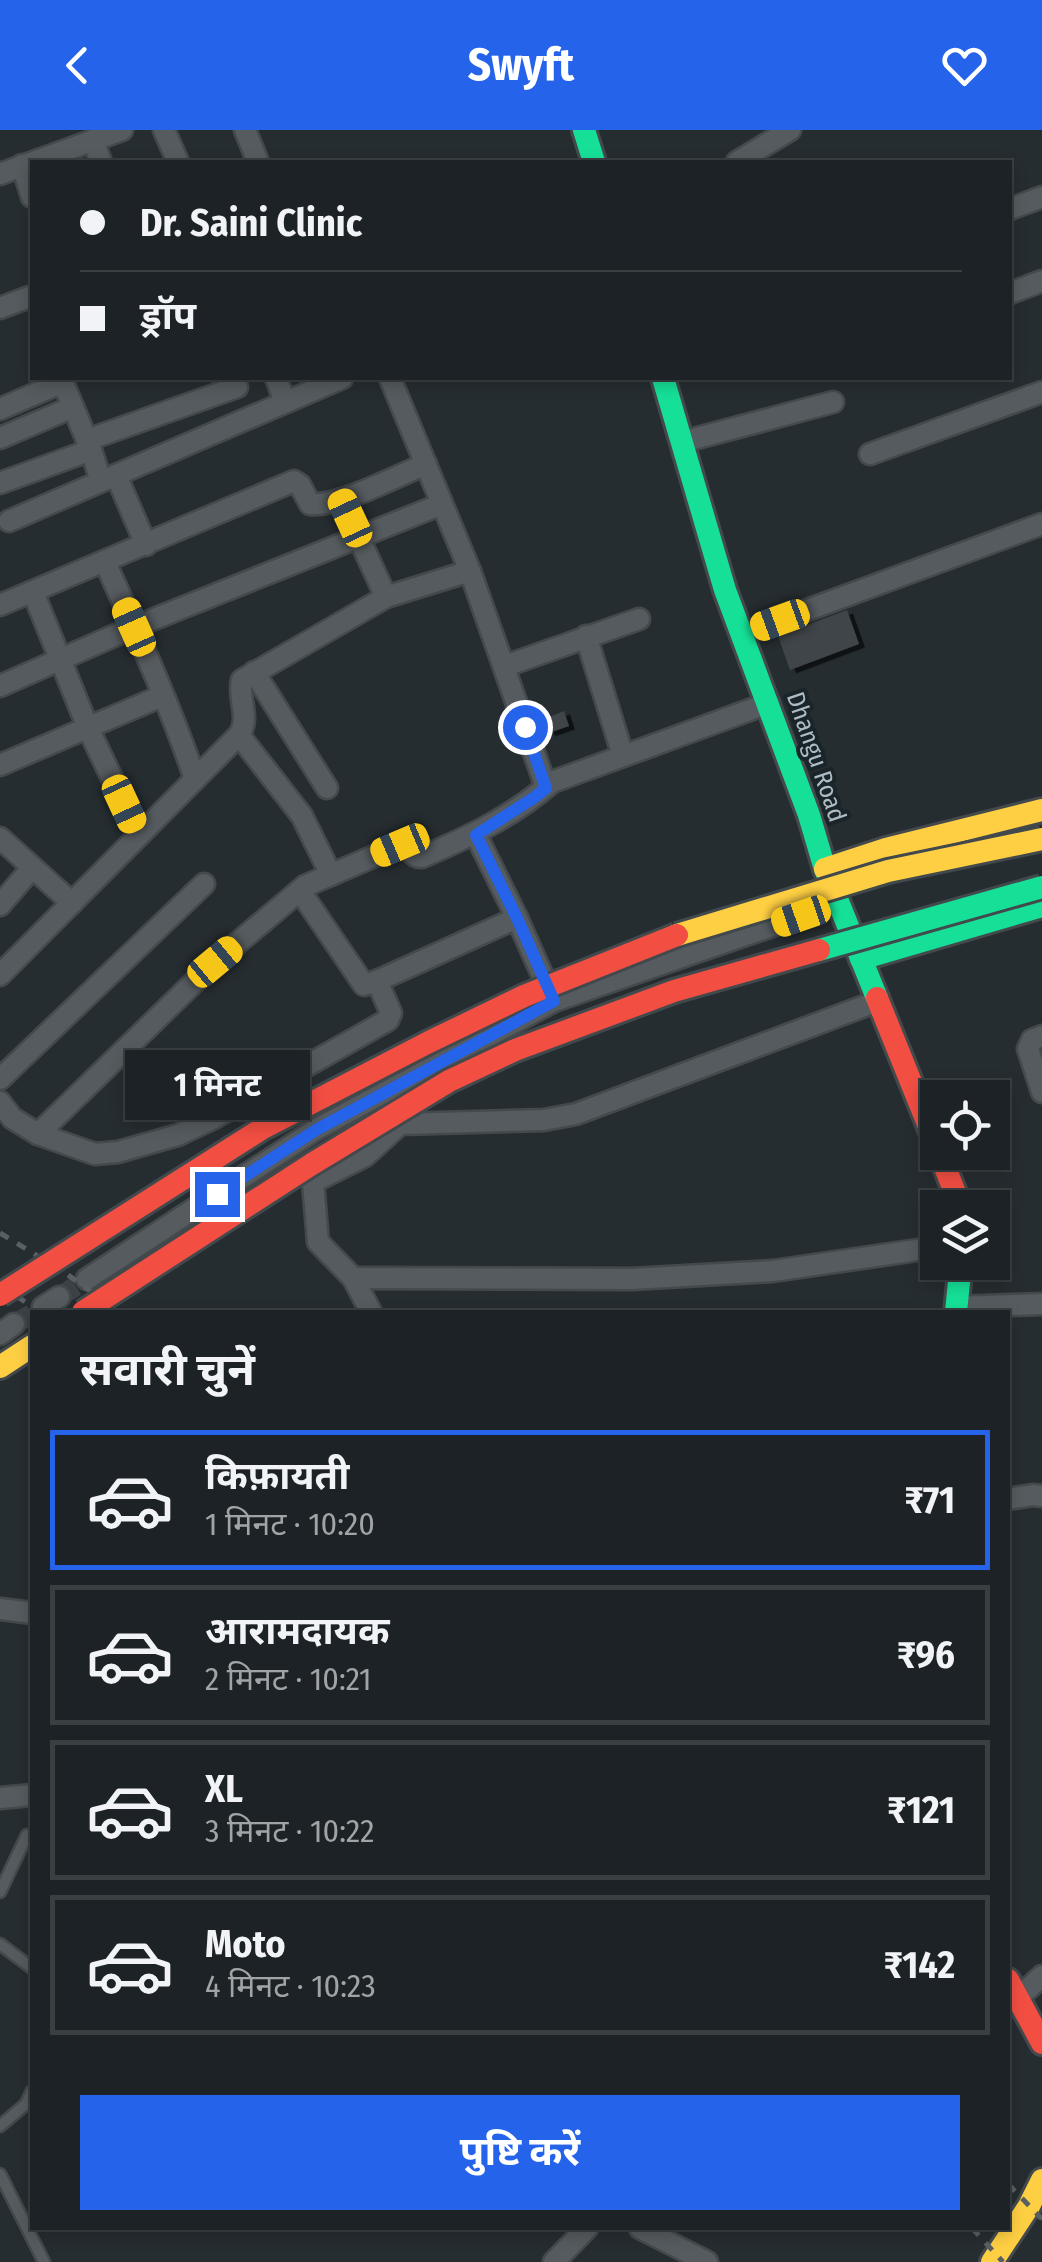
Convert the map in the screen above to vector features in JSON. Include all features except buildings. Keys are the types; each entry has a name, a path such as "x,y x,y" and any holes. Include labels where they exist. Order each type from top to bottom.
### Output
{"main road":[{"path":"584,130 593,160"},
{"name":"Dhangu Road","path":"664,380 726,590 809,814 825,869 920,1105"},
{"path":"825,869 886,849 1042,810"},
{"path":"0,1295 263,1128 524,996 676,935 777,904 888,871 1042,839"},
{"path":"86,1310 344,1144 449,1081 515,1050 674,991 1042,886"},
{"path":"861,959 1042,906"},
{"path":"957,1310 960,1280"},
{"path":"0,1367 30,1347"},
{"path":"1013,1989 1042,2042"},
{"path":"992,2262 1030,2206 1042,2180"}],"street":[{"path":"36,160 122,130"},
{"path":"164,130 177,160"},
{"path":"246,130 257,160"},
{"path":"740,160 790,130"},
{"path":"93,140 100,160"},
{"path":"0,174 30,162"},
{"path":"22,165 30,191"},
{"path":"1012,207 1042,197"},
{"path":"1012,292 1042,281"},
{"path":"0,308 30,302"},
{"path":"0,409 62,380 89,445 146,544"},
{"path":"277,380 284,402"},
{"path":"9,520 337,380"},
{"path":"391,380 470,570 546,788"},
{"path":"0,483 237,387"},
{"path":"870,454 1042,392"},
{"path":"682,442 833,402"},
{"path":"0,438 73,407"},
{"path":"0,605 294,481 313,505 341,500 426,464"},
{"path":"341,500 386,597"},
{"path":"0,686 134,627 442,504"},
{"path":"742,634 1042,524"},
{"path":"105,562 176,721 195,779"},
{"path":"0,975 238,735 245,720 240,684 254,672 386,597 470,570"},
{"path":"32,592 88,728 139,836"},
{"path":"505,666 639,619"},
{"path":"586,636 622,756"},
{"path":"254,672 327,788"},
{"path":"0,764 162,696"},
{"path":"38,1134 215,962 300,891 400,845 419,858 476,835 552,782 769,703"},
{"path":"238,735 302,816 331,875"},
{"path":"476,835 554,1001"},
{"path":"0,838 72,902"},
{"path":"0,905 32,868"},
{"path":"0,1079 204,884"},
{"path":"300,891 364,985 517,918"},
{"path":"86,1279 316,1130 554,1001 839,903"},
{"path":"0,1102 12,1118 38,1134 95,1154 118,1152 192,1129 390,1019 377,982"},
{"path":"370,1310 352,1278 318,1242 313,1182 365,1156 400,1124 544,1120 576,1114 878,1001"},
{"path":"1042,1036 1032,1040 1028,1049 1042,1092"},
{"path":"352,1278 632,1279 773,1270 920,1250"},
{"path":"957,1310 1042,1304"},
{"path":"1010,1498 1042,1496"},
{"path":"0,1609 30,1613"},
{"path":"0,1798 30,1795"},
{"path":"1013,1989 1042,1976"},
{"path":"554,2262 585,2230"},
{"path":"644,2230 707,2262"}],"lane":[{"path":"0,1892 28,1834"},
{"path":"0,1944 30,1966"},
{"path":"0,2126 26,2104 30,2095"},
{"path":"0,2174 44,2262"}],"tunnel":[{"path":"59,1297 87,1279"},
{"path":"14,1324 30,1315"}],"railway":[{"path":"0,1233 116,1310"},
{"path":"0,1285 37,1310"},
{"path":"1010,2186 1042,2219"},
{"path":"974,2230 1003,2262"}],"traffic: fast":[{"path":"584,130 593,160"},
{"path":"664,380 725,590 809,815 825,869 877,998"},
{"path":"819,950 1042,887"},
{"path":"861,959 1042,906"},
{"path":"956,1310 959,1280"}],"traffic: slow":[{"path":"825,869 886,849 1042,810"},
{"path":"677,935 888,871 1042,839"},
{"path":"0,1367 30,1347"},
{"path":"992,2262 1042,2180"}],"traffic: jam":[{"path":"0,1295 263,1128 524,996 677,935"},
{"path":"86,1310 449,1081 515,1050 674,991 819,950"},
{"path":"877,998 920,1104"},
{"path":"946,1170 954,1190"},
{"path":"1010,1984 1042,2043"}],"route":[{"path":"217,1194 316,1130 554,1001 476,835 546,788 525,727"}]}
